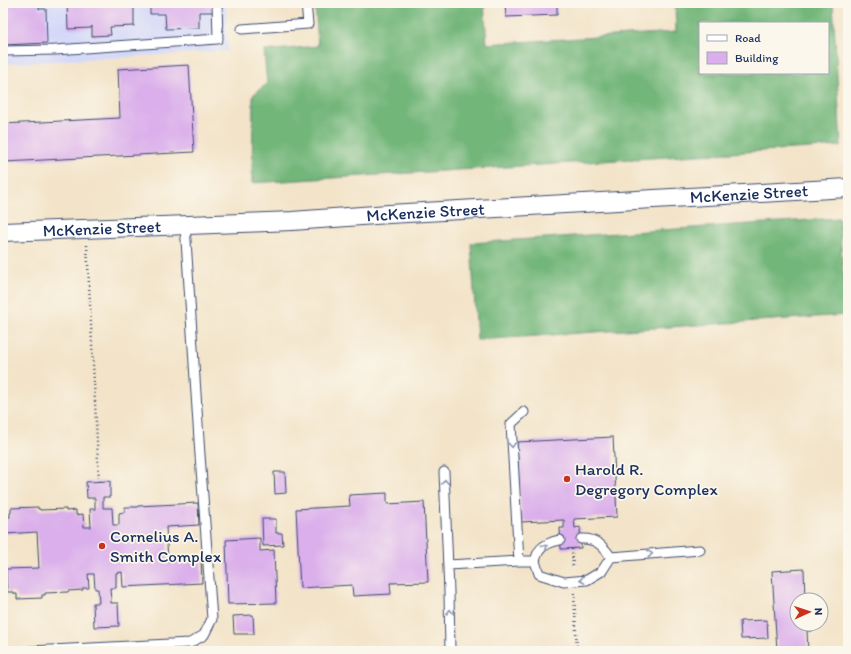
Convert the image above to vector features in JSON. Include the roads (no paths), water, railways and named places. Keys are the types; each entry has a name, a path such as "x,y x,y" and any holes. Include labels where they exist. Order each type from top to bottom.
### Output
{"street":[{"name":"McKenzie Street","path":"3,232 292,221 389,214 848,188"}],"lane":[{"path":"3,51 54,50 218,39 217,3"},
{"path":"242,29 308,24 306,3"},
{"path":"31,651 77,650 190,643 204,635 212,619 185,225"},
{"path":"519,561 511,424 524,412"},
{"path":"444,472 450,651"},
{"path":"581,539 598,542 611,557"},
{"path":"560,540 547,544 539,550 535,561 540,574 564,582 587,580 602,571 611,557"},
{"path":"611,557 700,550"},
{"path":"448,565 535,561"}],"place":[{"name":"Harold R. Degregory Complex","path":"567,479"},
{"name":"Cornelius A. Smith Complex","path":"102,546"}]}
